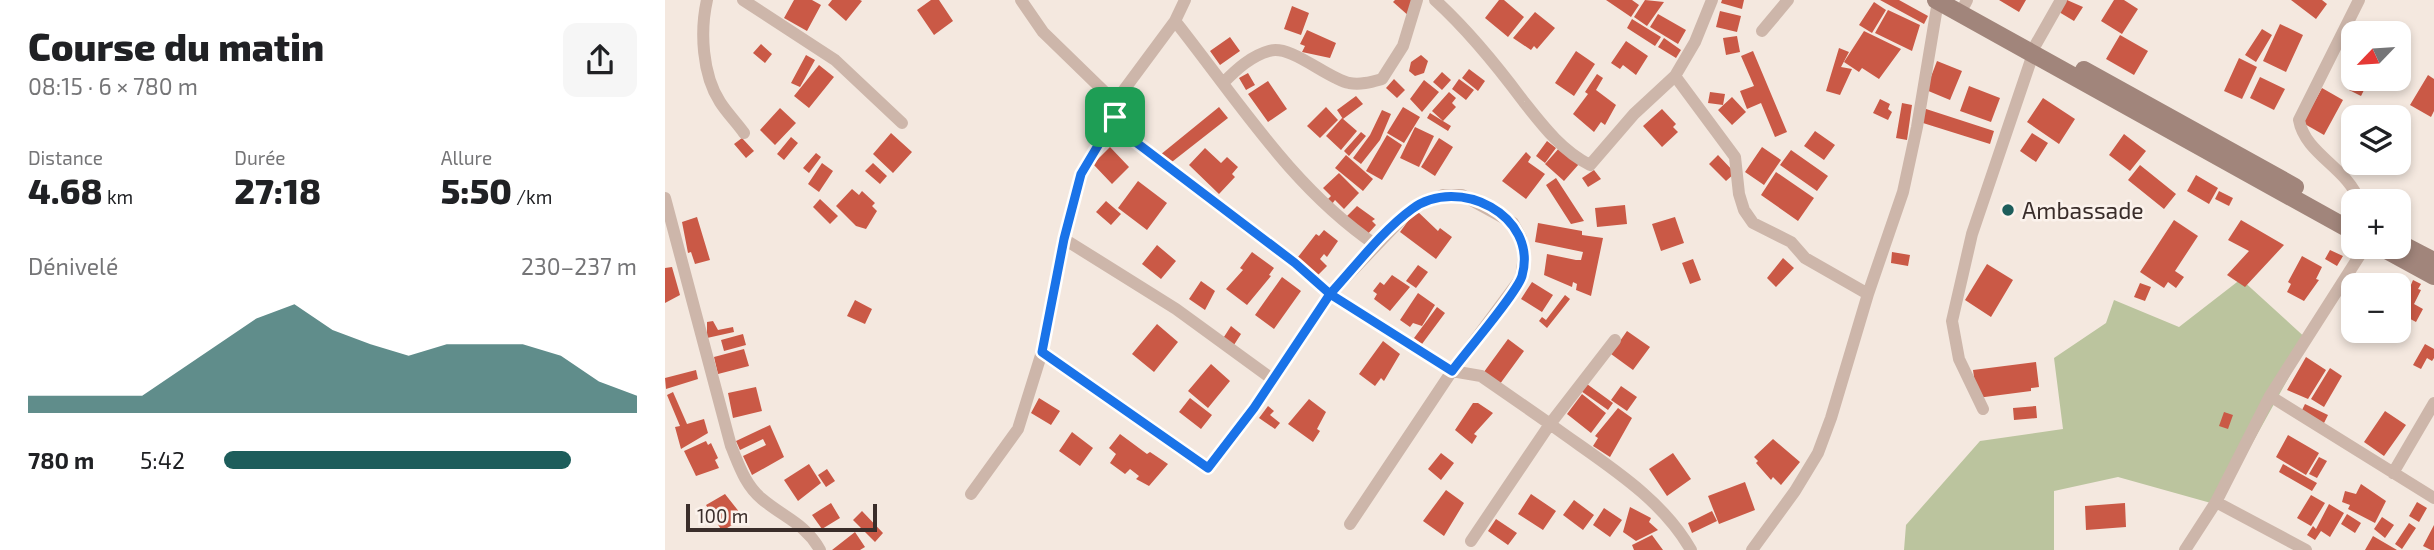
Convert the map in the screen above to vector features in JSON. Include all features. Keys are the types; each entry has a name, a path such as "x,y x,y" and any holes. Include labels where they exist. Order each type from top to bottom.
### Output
{"main road":[{"path":"1937,1 2035,49 2341,212"},
{"path":"1963,1 2035,49 2341,225"},
{"path":"2411,249 2434,261"},
{"path":"2403,259 2434,276"}],"street":[{"path":"707,0 701,27 703,52 719,101 744,133"},
{"path":"743,0 835,60 902,123"},
{"path":"1021,0 1044,32 1115,102"},
{"path":"971,494 1018,429 1042,352 1064,239 1081,174 1115,117 1115,102 1175,21 1185,0"},
{"path":"1224,82 1247,61 1271,50 1289,52 1348,83 1366,84 1382,79 1403,46 1417,0"},
{"path":"1435,0 1471,37 1551,135 1577,159 1590,165 1634,114 1675,76 1695,42 1712,0"},
{"path":"1762,31 1788,0"},
{"path":"1983,410 1959,359 1952,321 1972,234 2035,49 2061,0"},
{"path":"2353,189 2301,132 2299,120 2360,0"},
{"path":"1752,550 1782,511 1818,453 1912,153 1937,1"},
{"path":"1175,21 1266,139 1310,189 1343,223 1376,245"},
{"path":"1675,76 1735,157 1739,194 1744,210 1753,223 1791,242 1805,258 1868,294"},
{"path":"1115,117 1129,137 1295,263 1330,294 1452,371 1481,376 1550,424 1659,507 1679,529 1691,550"},
{"path":"1042,352 1208,468 1330,294 1412,208 1443,195 1462,195 1513,223 1521,238 1524,256 1521,278 1452,371 1350,524"},
{"path":"665,198 731,446 745,480 762,499 803,525 820,550"},
{"path":"1064,239 1176,309 1272,379"},
{"path":"2185,550 2216,502 2270,396 2357,259"},
{"path":"1471,541 1550,424 1615,340"},
{"path":"2270,396 2434,498"},
{"path":"2393,473 2434,403"},
{"path":"2216,502 2299,548"}],"green space":[{"path":"2241,279 2309,341 2218,505 2118,477 2054,491 2054,550 1904,550 1906,525 1980,441 2063,429 2054,358 2106,323 2114,300 2179,327"}],"building":[{"path":"794,0 812,0 821,5 807,31 784,18"},
{"path":"832,0 862,1 846,21 828,5"},
{"path":"931,0 939,0 953,21 934,35 917,10"},
{"path":"1417,0 1410,17 1393,2"},
{"path":"1499,0 1504,0 1524,17 1508,37 1485,18"},
{"path":"1606,0 1632,0 1639,5 1631,17"},
{"path":"1645,0 1664,2 1647,26 1634,17"},
{"path":"1722,0 1744,0 1742,9 1721,3"},
{"path":"1880,0 1899,0 1928,16 1924,24"},
{"path":"1999,0 2026,0 2019,12"},
{"path":"2067,0 2083,7 2074,21 2059,12"},
{"path":"2114,0 2124,0 2138,9 2122,34 2101,21"},
{"path":"2291,0 2322,0 2327,4 2316,19"},
{"path":"1874,2 1886,10 1872,33 1859,25"},
{"path":"1292,6 1309,13 1301,35 1284,29"},
{"path":"1888,10 1920,25 1912,51 1875,33"},
{"path":"1720,11 1741,16 1737,32 1716,27"},
{"path":"1535,12 1555,28 1537,49 1534,46 1531,50 1513,38"},
{"path":"1658,14 1686,30 1678,44 1650,27"},
{"path":"1632,19 1661,37 1655,46 1627,28"},
{"path":"2280,24 2303,35 2286,72 2263,61"},
{"path":"2262,29 2272,35 2256,62 2245,55"},
{"path":"1307,30 1336,43 1330,58 1302,52 1305,46 1300,44"},
{"path":"1864,31 1901,49 1879,79 1862,68 1859,72 1844,62"},
{"path":"2120,35 2148,51 2134,75 2106,59"},
{"path":"1737,36 1740,52 1726,55 1723,38"},
{"path":"1230,37 1240,51 1220,65 1210,51"},
{"path":"1664,38 1681,50 1676,58 1658,47"},
{"path":"1626,41 1648,56 1636,75 1623,65 1620,69 1611,63"},
{"path":"761,44 772,54 765,63 753,53"},
{"path":"1839,48 1849,52 1841,67 1852,69 1840,95 1826,91"},
{"path":"1576,51 1595,64 1574,96 1555,83"},
{"path":"1753,51 1787,132 1775,137 1761,103 1747,109 1740,91 1754,86 1741,56"},
{"path":"806,55 815,60 800,87 791,83"},
{"path":"1421,55 1428,61 1424,73 1415,76 1409,71 1411,62"},
{"path":"2239,58 2257,67 2242,99 2224,91"},
{"path":"1937,61 1962,71 1950,100 1926,90"},
{"path":"819,65 834,77 809,108 794,96"},
{"path":"1469,69 1485,81 1478,91 1462,78"},
{"path":"1442,72 1451,80 1442,90 1433,82"},
{"path":"1248,73 1255,85 1246,90 1239,78"},
{"path":"1597,74 1603,78 1596,90 1616,105 1605,125 1601,122 1594,132 1573,114 1588,94 1585,92"},
{"path":"2428,75 2434,79 2434,111 2431,117 2410,105"},
{"path":"2260,77 2285,89 2274,110 2250,98"},
{"path":"1394,79 1405,90 1397,98 1386,88"},
{"path":"1459,79 1474,90 1466,100 1452,89"},
{"path":"1424,80 1439,92 1422,112 1410,99"},
{"path":"1268,81 1287,109 1268,122 1248,94"},
{"path":"1969,86 2000,98 1991,122 1960,111"},
{"path":"2322,88 2343,100 2324,135 2303,123"},
{"path":"2351,91 2364,91 2361,96"},
{"path":"1449,92 1456,98 1452,103 1456,107 1443,121 1432,111"},
{"path":"1710,92 1725,94 1723,105 1708,103"},
{"path":"1356,96 1363,104 1343,119 1337,110"},
{"path":"1732,97 1746,112 1732,125 1718,110"},
{"path":"2043,98 2075,119 2059,144 2027,122"},
{"path":"1880,99 1890,104 1888,109 1892,112 1888,120 1873,113"},
{"path":"1902,103 1912,105 1907,140 1896,138"},
{"path":"1219,107 1228,118 1168,165 1160,155"},
{"path":"1326,107 1338,120 1320,138 1307,126"},
{"path":"1403,107 1420,117 1404,143 1387,133"},
{"path":"780,108 796,123 775,145 760,130"},
{"path":"1923,108 1994,131 1990,144 1923,123"},
{"path":"1662,109 1676,124 1673,127 1678,132 1662,147 1643,126"},
{"path":"1382,110 1391,114 1380,140 1361,164 1353,158 1370,135"},
{"path":"1430,113 1451,126 1448,131 1427,118"},
{"path":"1342,118 1357,131 1341,150 1326,136"},
{"path":"1415,127 1434,136 1419,167 1400,158"},
{"path":"1815,131 1835,145 1824,160 1804,146"},
{"path":"1361,132 1366,136 1349,156 1344,151"},
{"path":"891,133 912,152 893,173 873,154"},
{"path":"2032,133 2048,143 2036,162 2020,151"},
{"path":"2124,134 2146,151 2130,171 2109,155"},
{"path":"1387,135 1402,145 1382,180 1366,171"},
{"path":"791,137 798,143 784,160 777,154"},
{"path":"742,138 754,151 746,158 734,144"},
{"path":"1439,138 1453,147 1435,176 1421,167"},
{"path":"1547,141 1556,148 1545,163 1536,156"},
{"path":"1110,147 1129,167 1112,184 1093,164"},
{"path":"1560,147 1579,164 1564,181 1545,164"},
{"path":"1762,147 1781,160 1764,185 1745,172"},
{"path":"1205,148 1221,163 1227,157 1238,167 1232,174 1235,177 1219,194 1189,165"},
{"path":"1791,150 1828,176 1817,191 1780,165"},
{"path":"1526,152 1531,157 1528,162 1545,174 1526,199 1502,181"},
{"path":"816,153 821,157 809,173 803,168"},
{"path":"1346,155 1373,179 1363,191 1335,168"},
{"path":"1718,155 1735,173 1726,181 1709,164"},
{"path":"822,163 833,171 819,192 808,184"},
{"path":"873,163 887,176 880,184 865,171"},
{"path":"2140,165 2176,194 2164,209 2128,180"},
{"path":"1594,170 1601,179 1588,187 1582,178"},
{"path":"1776,172 1814,198 1798,221 1761,195"},
{"path":"1339,173 1359,193 1344,209 1335,200 1332,204 1327,200 1331,196 1323,188"},
{"path":"2196,175 2218,188 2209,204 2187,191"},
{"path":"1556,178 1584,221 1571,224 1546,185"},
{"path":"1138,181 1167,203 1147,230 1118,208"},
{"path":"852,189 859,195 862,191 875,203 872,206 877,211 866,229 856,226 836,206"},
{"path":"2219,191 2233,198 2229,206 2215,199"},
{"path":"820,199 838,216 830,224 813,207"},
{"path":"1106,201 1121,214 1111,225 1096,212"},
{"path":"1625,205 1627,224 1597,227 1595,208"},
{"path":"1357,206 1375,219 1372,221 1376,225 1366,236 1346,217"},
{"path":"1416,210 1438,231 1440,228 1452,237 1436,259 1400,232"},
{"path":"697,217 710,260 695,264 691,252 688,253 682,222"},
{"path":"1675,217 1684,243 1661,251 1652,224"},
{"path":"2174,220 2198,236 2175,271 2184,277 2176,288 2168,282 2164,288 2140,272"},
{"path":"2241,220 2284,245 2245,287 2227,275 2249,251 2228,240"},
{"path":"1538,223 1603,238 1591,296 1576,290 1577,284 1573,282 1572,287 1544,275 1547,254 1581,260 1583,252 1535,242"},
{"path":"1324,230 1338,241 1327,257 1324,254 1320,259 1327,266 1317,276 1298,257 1316,234 1319,236"},
{"path":"1157,245 1176,261 1161,279 1142,264"},
{"path":"2330,250 2341,255 2337,266 2325,259"},
{"path":"1252,252 1274,268 1269,275 1271,276 1247,305 1226,289 1243,270 1240,268"},
{"path":"1892,252 1910,255 1908,266 1891,263"},
{"path":"2302,256 2322,267 2316,279 2319,280 2304,301 2287,292 2291,284 2288,282"},
{"path":"1783,258 1794,268 1776,287 1767,278"},
{"path":"1693,259 1701,280 1690,284 1682,263"},
{"path":"1987,264 2013,280 1991,317 1965,300"},
{"path":"1418,265 1428,272 1416,288 1406,281"},
{"path":"672,267 680,295 665,303 665,268"},
{"path":"1392,275 1410,287 1390,311 1374,299 1377,294 1373,291 1380,282 1384,285"},
{"path":"1282,277 1301,291 1274,329 1255,315"},
{"path":"2413,280 2421,284 2414,304 2423,309 2416,322 2411,319"},
{"path":"1201,281 1215,291 1205,310 1189,299"},
{"path":"1532,282 1553,295 1542,312 1521,299"},
{"path":"2140,283 2151,287 2145,301 2134,297"},
{"path":"1418,293 1435,305 1422,326 1413,323 1410,327 1400,320"},
{"path":"1565,295 1570,299 1547,328 1539,321 1542,317 1546,320"},
{"path":"855,300 872,309 865,324 847,316"},
{"path":"1437,307 1445,313 1422,344 1414,338"},
{"path":"713,321 718,330 733,327 734,332 707,338 707,322"},
{"path":"1157,324 1178,342 1154,372 1132,354"},
{"path":"1231,326 1241,334 1232,348 1222,340"},
{"path":"1627,331 1650,347 1633,370 1611,354"},
{"path":"743,334 746,345 724,351 721,340"},
{"path":"1508,339 1524,351 1497,388 1481,376"},
{"path":"1383,341 1400,354 1384,381 1381,378 1375,386 1359,374"},
{"path":"2425,344 2434,349 2434,358 2432,361 2427,358 2421,369 2413,365"},
{"path":"744,349 749,366 718,374 714,357"},
{"path":"2306,357 2326,370 2308,399 2287,390"},
{"path":"2036,362 2039,387 2031,388 2031,391 1977,398 1973,370"},
{"path":"1211,364 1230,381 1208,408 1188,391"},
{"path":"2330,368 2342,376 2324,407 2311,399"},
{"path":"696,370 698,379 666,389 665,378"},
{"path":"1587,384 1613,403 1608,410 1581,391"},
{"path":"1621,386 1637,397 1627,411 1611,400"},
{"path":"756,387 762,411 733,418 728,393"},
{"path":"673,392 687,424 704,419 708,433 681,449 675,427 680,426 667,395"},
{"path":"1582,394 1606,413 1591,433 1567,414"},
{"path":"1039,398 1060,411 1051,425 1031,413"},
{"path":"1190,398 1212,415 1201,429 1179,412"},
{"path":"1309,399 1326,412 1313,442 1288,424"},
{"path":"1473,403 1478,403 1493,413 1474,434 1477,436 1472,444 1455,430"},
{"path":"2305,404 2328,415 2323,425 2300,414"},
{"path":"1268,406 1274,411 1270,415 1280,423 1275,429 1259,418"},
{"path":"2036,406 2037,418 2014,420 2013,408"},
{"path":"1618,408 1632,418 1610,457 1593,446 1598,438 1595,436"},
{"path":"2385,411 2406,425 2384,456 2364,442"},
{"path":"2224,412 2233,415 2228,429 2219,426"},
{"path":"770,425 784,457 752,475 743,456 766,445 763,439 740,450 736,441"},
{"path":"1072,432 1093,448 1080,466 1059,451"},
{"path":"1120,434 1147,454 1150,452 1168,464 1149,486 1136,479 1139,476 1130,469 1125,474 1110,463 1116,454 1109,448"},
{"path":"2288,435 2319,453 2306,475 2276,457"},
{"path":"1773,439 1800,462 1781,485 1773,477 1771,480 1754,457"},
{"path":"706,441 708,445 711,443 719,468 696,476 684,451"},
{"path":"1441,453 1454,463 1441,480 1428,469"},
{"path":"1673,453 1691,479 1667,496 1649,469"},
{"path":"2319,457 2327,461 2317,478 2309,474"},
{"path":"809,464 821,483 798,501 784,480"},
{"path":"2283,464 2317,483 2312,491 2279,472"},
{"path":"827,469 835,481 826,487 818,475"},
{"path":"1745,482 1755,510 1719,524 1708,496"},
{"path":"2361,484 2386,501 2375,523 2348,509 2350,505 2342,502 2345,491 2356,494"},
{"path":"1446,490 1464,503 1444,536 1423,521"},
{"path":"725,494 744,518 722,531 706,505"},
{"path":"1531,494 1556,511 1543,530 1518,514"},
{"path":"2311,495 2325,503 2311,526 2297,518"},
{"path":"1574,500 1594,515 1583,530 1563,515"},
{"path":"2417,502 2427,508 2419,522 2409,516"},
{"path":"831,503 840,518 822,529 812,515"},
{"path":"2125,503 2126,527 2086,530 2085,506"},
{"path":"2329,504 2344,513 2330,537 2321,531 2315,540 2307,535 2313,526 2316,529"},
{"path":"1630,507 1651,518 1649,522 1658,530 1636,541 1623,532"},
{"path":"1604,508 1622,520 1610,537 1593,525"},
{"path":"862,511 883,533 875,542 853,520"},
{"path":"1712,511 1717,521 1692,533 1688,523"},
{"path":"2347,514 2361,523 2355,533 2341,524"},
{"path":"2382,517 2394,525 2385,538 2374,529"},
{"path":"1496,519 1517,533 1508,545 1488,531"},
{"path":"2409,523 2416,528 2402,549 2395,544"},
{"path":"2434,525 2434,550 2431,550 2423,546"},
{"path":"855,532 865,547 860,550 832,550"},
{"path":"1652,535 1663,550 1634,550 1632,545"},
{"path":"2373,536 2397,550 2365,550"}],"place":[{"name":"Ambassade","path":"2008,210"}],"route":[{"path":"1115,117 1081,174 1064,239 1042,352 1208,468 1254,408 1330,294 1452,371 1521,278 1524,256 1521,238 1513,223 1462,195 1443,195 1412,208 1330,294 1295,263 1129,137 1115,117"}]}
